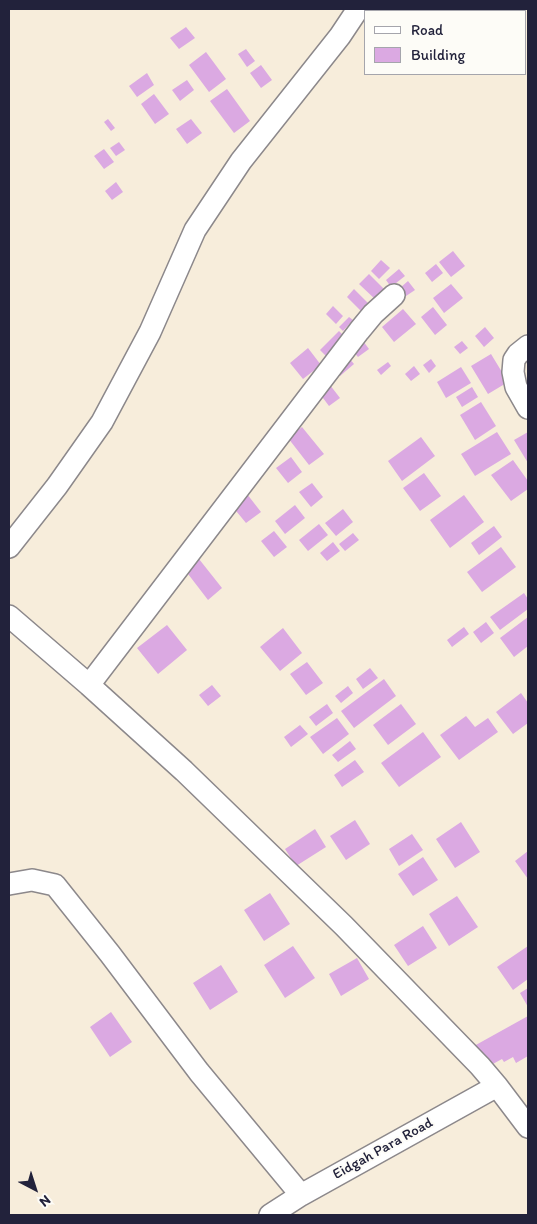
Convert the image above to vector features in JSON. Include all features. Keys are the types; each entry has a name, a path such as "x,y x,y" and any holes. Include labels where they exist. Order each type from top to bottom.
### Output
{"street":[{"path":"9,547 57,486 102,422 150,332 195,230 241,161 340,36 358,9"},
{"path":"89,685 358,331 394,295"},
{"path":"528,346 514,360 513,372 516,387 528,408"},
{"path":"9,616 184,771 337,920 474,1059 528,1127"},
{"path":"9,884 32,880 55,885 199,1072 301,1195"},
{"name":"Eidgah Para Road","path":"270,1215 301,1195 497,1086"}],"building":[{"path":"186,27 195,38 179,49 170,38"},
{"path":"246,49 255,61 247,67 238,54"},
{"path":"206,52 226,79 209,92 189,65"},
{"path":"261,65 272,80 261,88 250,73"},
{"path":"147,73 154,85 137,97 129,86"},
{"path":"187,80 194,90 180,101 172,90"},
{"path":"227,89 250,121 234,133 210,101"},
{"path":"154,94 169,114 155,124 141,104"},
{"path":"108,119 115,128 111,131 104,122"},
{"path":"191,119 202,133 187,144 176,129"},
{"path":"119,142 125,150 116,156 110,148"},
{"path":"104,149 114,162 104,169 94,156"},
{"path":"116,182 123,192 112,200 105,191"},
{"path":"453,251 465,266 451,277 439,262"},
{"path":"381,260 390,268 379,279 371,271"},
{"path":"436,264 443,273 432,282 425,273"},
{"path":"399,269 405,276 391,287 386,280"},
{"path":"369,274 385,290 376,300 359,284"},
{"path":"408,281 415,290 406,296 400,288"},
{"path":"451,284 463,298 444,313 433,298"},
{"path":"354,289 368,303 361,311 347,297"},
{"path":"333,306 343,316 336,324 326,314"},
{"path":"433,307 447,325 435,335 421,317"},
{"path":"403,309 416,324 394,342 382,327"},
{"path":"349,317 353,320 343,331 339,327"},
{"path":"485,327 494,338 484,347 475,336"},
{"path":"339,331 345,337 326,356 320,350"},
{"path":"363,341 369,349 358,357 352,350"},
{"path":"462,341 468,348 460,354 454,347"},
{"path":"308,348 321,365 303,379 290,363"},
{"path":"491,354 508,382 488,394 471,366"},
{"path":"348,357 354,364 340,376 334,368"},
{"path":"431,359 436,366 429,373 423,365"},
{"path":"388,362 391,366 381,375 377,370"},
{"path":"414,366 420,374 411,381 405,374"},
{"path":"461,367 471,383 446,398 437,382"},
{"path":"330,385 340,398 329,406 320,394"},
{"path":"472,387 478,397 462,407 456,397"},
{"path":"481,402 496,426 475,440 460,415"},
{"path":"302,427 324,454 309,465 288,438"},
{"path":"497,432 511,454 475,476 461,454"},
{"path":"528,432 528,463 514,440"},
{"path":"421,437 435,456 402,481 388,461"},
{"path":"291,457 302,472 288,483 276,468"},
{"path":"513,460 528,481 528,489 511,501 491,475"},
{"path":"424,473 441,496 420,511 403,488"},
{"path":"312,483 323,497 311,507 299,492"},
{"path":"247,494 261,512 246,523 232,506"},
{"path":"464,495 484,522 450,548 430,520"},
{"path":"295,505 305,518 285,534 275,521"},
{"path":"343,509 353,522 336,536 325,523"},
{"path":"319,524 328,535 308,551 299,540"},
{"path":"494,526 502,537 479,555 471,543"},
{"path":"274,531 287,547 274,557 261,541"},
{"path":"353,533 359,540 345,551 339,544"},
{"path":"333,542 340,551 327,561 320,553"},
{"path":"501,547 516,567 482,592 467,572"},
{"path":"199,559 222,588 208,600 185,570"},
{"path":"524,593 528,599 528,609 500,630 490,617"},
{"path":"528,617 528,646 514,657 500,638"},
{"path":"486,622 494,633 481,643 473,632"},
{"path":"167,625 187,650 158,674 137,648"},
{"path":"464,627 469,634 452,647 447,640"},
{"path":"283,628 302,653 280,671 260,647"},
{"path":"307,662 323,683 306,695 290,674"},
{"path":"370,668 378,678 363,689 356,679"},
{"path":"384,679 396,696 354,728 341,711"},
{"path":"212,685 221,696 208,706 199,695"},
{"path":"348,686 353,693 341,703 335,696"},
{"path":"521,693 528,703 528,723 513,734 496,712"},
{"path":"327,704 333,713 316,726 309,717"},
{"path":"401,704 416,724 388,745 373,725"},
{"path":"466,716 475,727 488,718 498,732 459,760 440,735"},
{"path":"337,718 349,734 323,754 310,737"},
{"path":"300,725 308,734 291,747 284,737"},
{"path":"423,732 441,757 399,787 381,763"},
{"path":"350,741 356,749 338,762 332,755"},
{"path":"355,760 364,772 342,787 334,775"},
{"path":"355,820 370,844 346,860 330,836"},
{"path":"461,822 480,852 455,868 436,839"},
{"path":"315,829 326,847 296,866 285,849"},
{"path":"412,834 423,850 399,866 389,849"},
{"path":"528,851 528,879 515,861"},
{"path":"423,857 438,880 413,896 398,874"},
{"path":"270,893 290,924 264,941 244,910"},
{"path":"457,896 478,927 449,946 429,914"},
{"path":"423,926 437,948 408,966 394,945"},
{"path":"293,946 315,978 285,998 264,965"},
{"path":"528,946 528,979 513,990 497,967"},
{"path":"357,958 369,979 341,996 329,974"},
{"path":"221,965 238,992 210,1010 193,983"},
{"path":"528,988 528,1007 520,993"},
{"path":"111,1012 132,1042 110,1057 90,1027"},
{"path":"528,1016 528,1056 516,1063 513,1057 504,1062 502,1059 491,1065 474,1046"}]}
